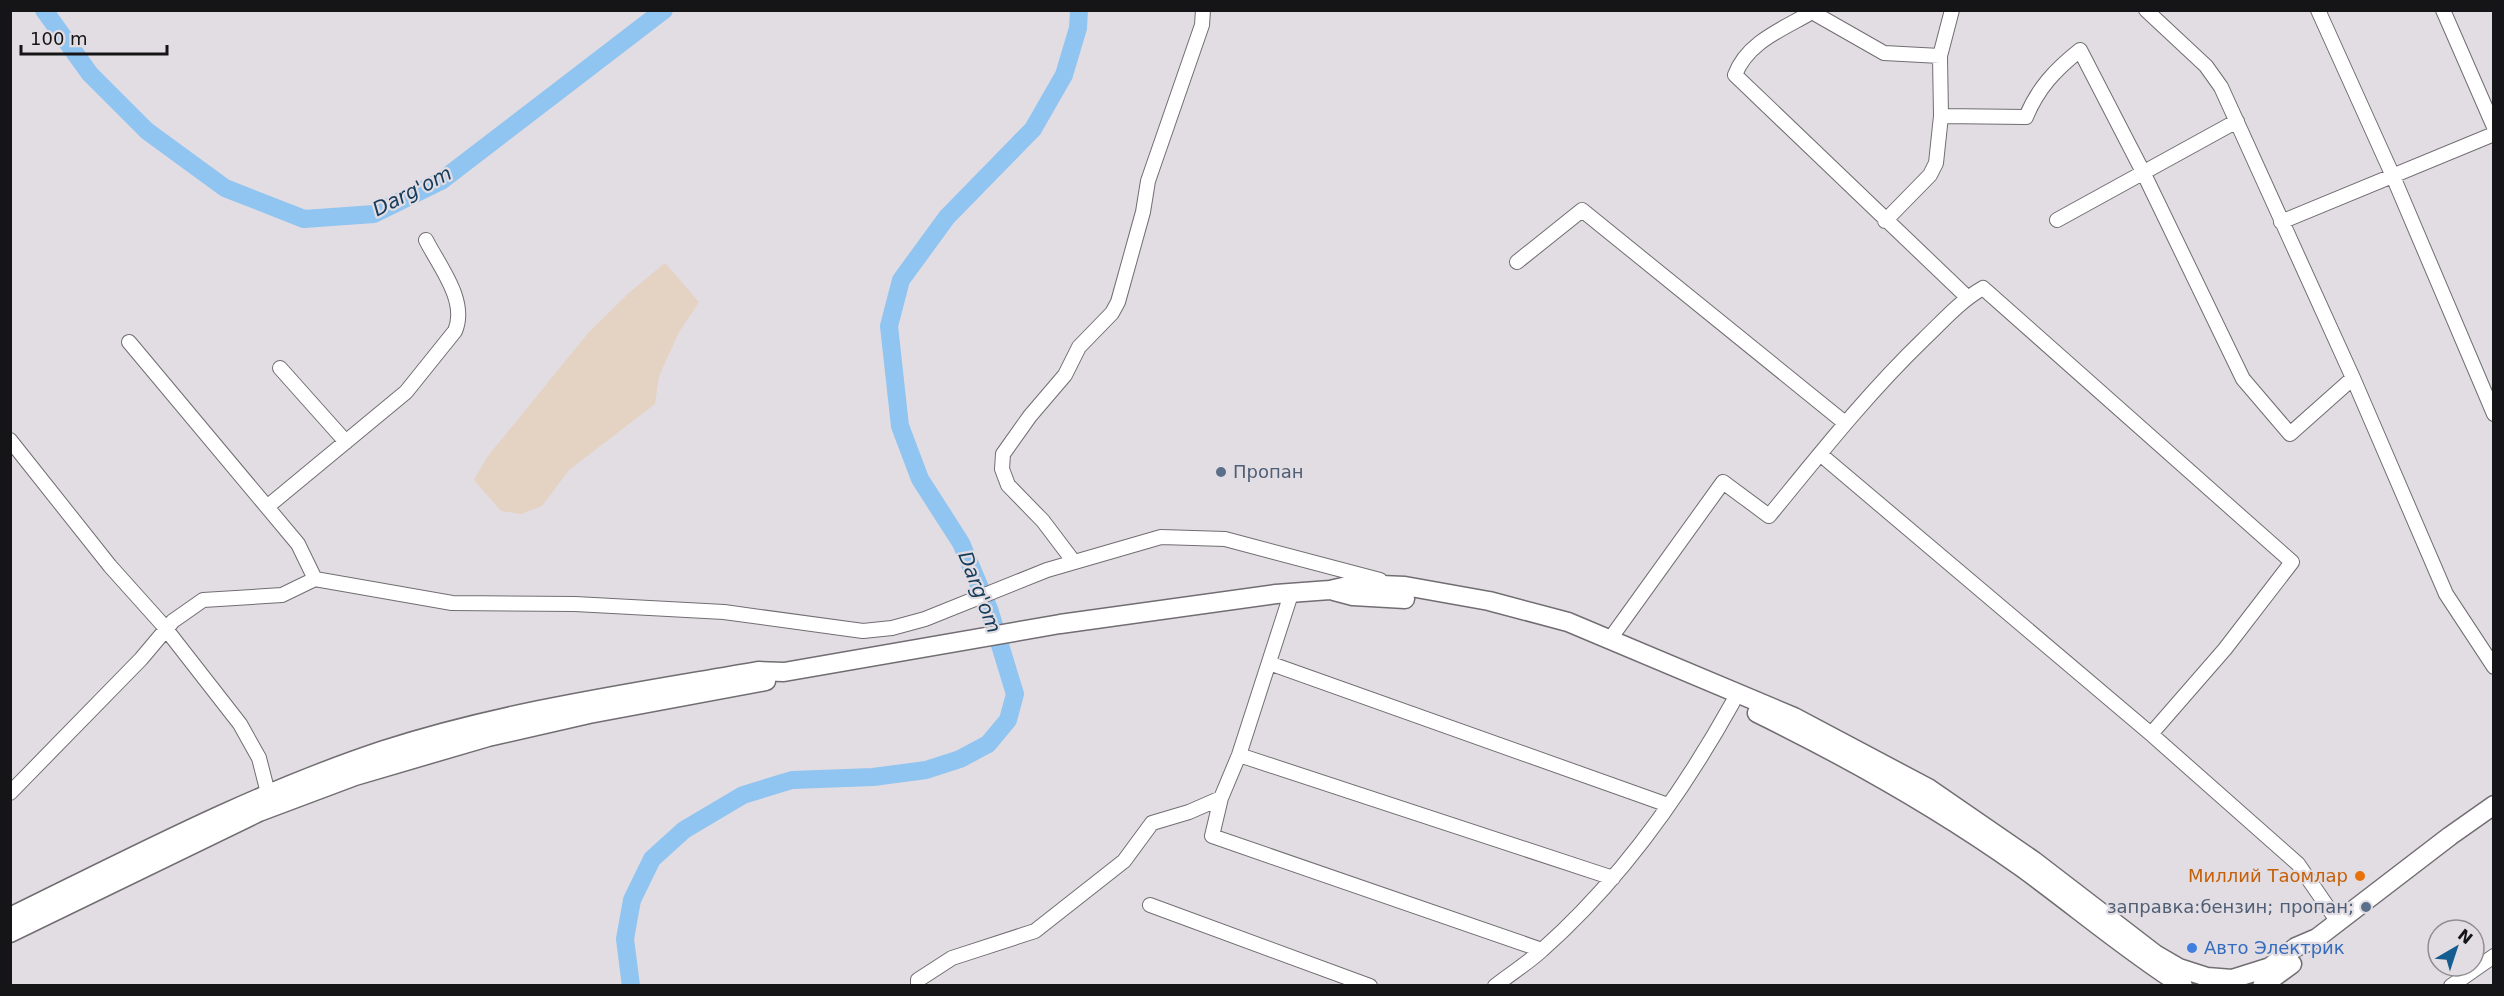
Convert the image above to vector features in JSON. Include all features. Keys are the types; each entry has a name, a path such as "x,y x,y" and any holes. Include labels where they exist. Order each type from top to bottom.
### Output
{"main road":[{"path":"10,933 73,894 268,793 386,750 493,720 758,671 784,672 1060,624 1276,594 1330,590 1356,584 1405,586 1489,600 1568,622 1794,717 1928,788 1948,809 2112,938 2182,985"},
{"path":"1330,590 1353,596 1405,598 1455,606 1551,629 1611,647 1733,702 1948,809 2034,861 2155,954 2179,968 2207,977 2232,979 2270,967 2296,947 2317,938 2493,805"},
{"path":"10,917 73,894 259,812 355,776 438,750 578,717 761,683 784,672"},
{"path":"2267,985 2303,956 2317,938"}],"street":[{"path":"1074,562 1043,521 1020,500 1008,485 1002,470 1004,454 1030,416 1065,375 1079,346 1112,313 1118,302 1143,212 1148,181 1202,25 1203,10"},
{"path":"1885,221 1930,175 1936,163 1941,116 1940,56 1952,10"},
{"path":"2146,10 2215,77 2353,378 2445,594 2493,667"},
{"path":"2318,10 2392,174 2493,414"},
{"path":"2444,10 2493,127"},
{"path":"1940,56 1884,53 1812,12 1761,40 1739,64 1735,75 1967,297"},
{"path":"1941,116 2026,117 2036,94 2049,77 2080,50 2143,172 2243,379 2289,434 2353,378"},
{"path":"2057,220 2237,121"},
{"path":"2281,222 2493,134"},
{"path":"1517,262 1582,210 1845,423"},
{"path":"267,507 406,392 455,331 460,320 452,290 426,240"},
{"path":"1610,639 1723,482 1769,516 1845,423 1901,362 1967,297 1983,288 2292,562 2225,649 2151,734"},
{"path":"129,342 298,543 315,579"},
{"path":"280,368 346,442"},
{"path":"10,441 240,724 259,758 268,793"},
{"path":"1820,454 2151,734 2298,864 2338,922"},
{"path":"10,793 166,631 172,621 203,600 282,595 315,579 452,603 575,604 724,612 840,629 892,628 925,620 1047,570 1161,537 1225,539 1405,586"},
{"path":"1291,594 1239,755 1221,798 1212,836 1542,950"},
{"path":"1269,663 1668,805"},
{"path":"1495,986 1542,950 1613,878 1704,753 1733,702"},
{"path":"1239,755 1613,878"},
{"path":"918,986 918,980 952,958 1035,931 1124,861 1152,823 1189,812 1221,798"},
{"path":"1150,906 1370,986"},
{"path":"2451,986 2493,956"}],"shaded area":[{"path":"665,263 699,302 679,332 659,376 655,404 569,470 542,506 521,514 501,511 474,480 488,456 589,332 630,292"}],"waterway":[{"name":"Darg'om","path":"44,10 90,74 147,131 225,188 304,219 374,214 441,181 664,10"},
{"name":"Darg'om","path":"631,986 625,939 632,900 652,859 684,830 743,795 792,780 873,777 926,770 960,759 988,744 1008,720 1015,694 989,609 961,543 920,479 900,426 889,326 901,280 947,217 1033,129 1064,75 1078,28 1079,10"}],"place":[{"name":"Пропан","path":"1221,472"},
{"name":"Миллий Таомлар","path":"2360,876"},
{"name":"заправка:бензин; пропан;","path":"2366,907"},
{"name":"Авто Электрик","path":"2192,948"}]}
